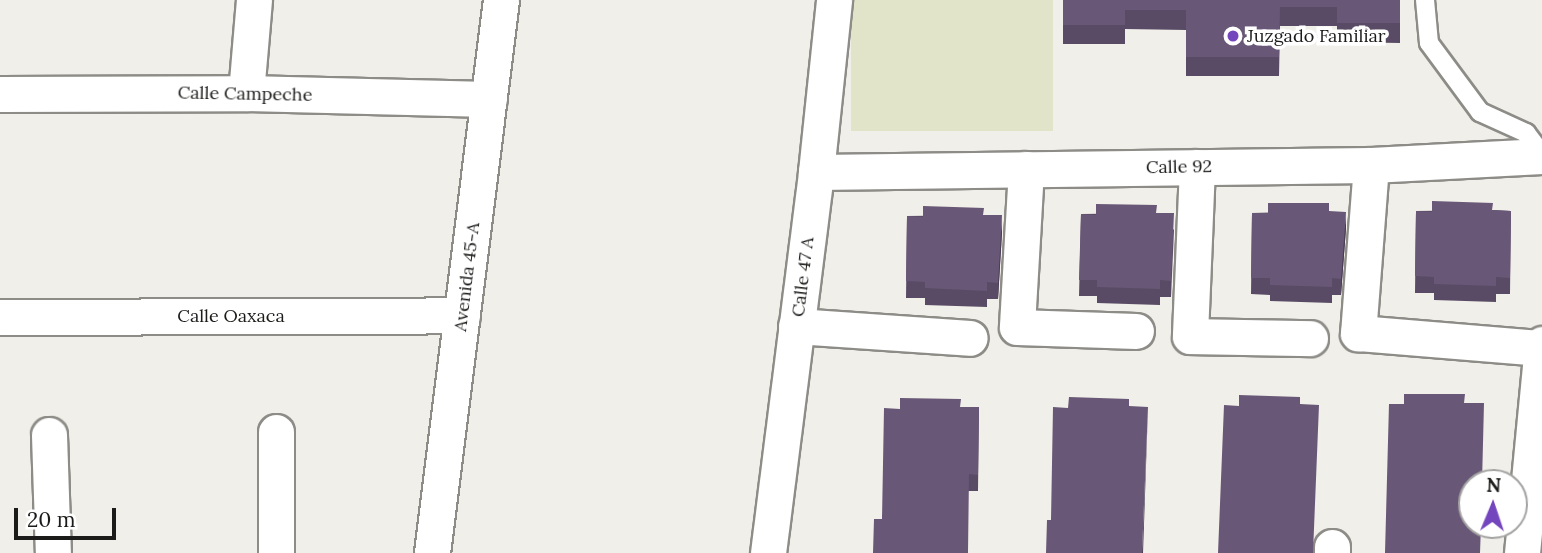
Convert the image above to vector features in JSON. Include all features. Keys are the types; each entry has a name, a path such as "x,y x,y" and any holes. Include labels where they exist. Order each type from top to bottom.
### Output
{"street":[{"path":"246,93 254,0"},
{"name":"Avenida 45-A","path":"432,553 501,0"},
{"name":"Calle 47 A","path":"768,553 816,172 834,0"},
{"name":"Calle Campeche","path":"0,94 246,93 489,99"},
{"name":"Calle 92","path":"816,172 1371,165 1542,155"},
{"path":"1371,165 1358,333 1542,346 1522,553"},
{"path":"1197,167 1190,336 1310,338"},
{"path":"1026,169 1017,327 1136,331"},
{"name":"Calle Oaxaca","path":"0,317 462,315"},
{"path":"796,326 970,338"},
{"path":"276,432 276,553"},
{"path":"49,435 53,553"}],"lane":[{"path":"1425,0 1429,43 1480,112 1526,133 1542,155"}],"green space":[{"path":"851,0 1053,0 1053,131 851,131"}],"building":[{"path":"1063,0 1400,0 1400,23 1337,23 1337,7 1280,7 1279,57 1186,57 1186,10 1125,10 1125,25 1063,25"},
{"path":"1432,201 1493,203 1492,210 1511,211 1510,278 1496,277 1496,286 1434,284 1434,277 1415,276 1416,211 1432,212"},
{"path":"1268,203 1329,203 1329,211 1346,212 1341,279 1332,278 1332,287 1270,285 1270,278 1251,278 1252,213 1268,213"},
{"path":"1096,204 1157,205 1156,213 1174,213 1171,281 1160,280 1160,289 1097,287 1097,280 1079,280 1081,214 1096,215"},
{"path":"923,206 984,208 983,215 1002,215 998,283 987,282 987,291 925,288 925,282 906,281 907,216 923,217"},
{"path":"1404,394 1465,394 1464,403 1484,403 1482,469 1458,469 1458,539 1480,539 1480,553 1385,553 1389,404 1404,404"},
{"path":"1239,395 1300,397 1300,404 1319,405 1313,553 1218,553 1224,405 1239,406"},
{"path":"1069,397 1129,399 1129,406 1148,407 1142,553 1046,553 1047,520 1051,520 1053,407 1068,408"},
{"path":"900,398 961,399 960,407 979,407 978,475 969,474 968,553 873,553 874,519 882,519 884,408 900,409"}],"place":[{"name":"Juzgado Familiar","path":"1233,36"}]}
